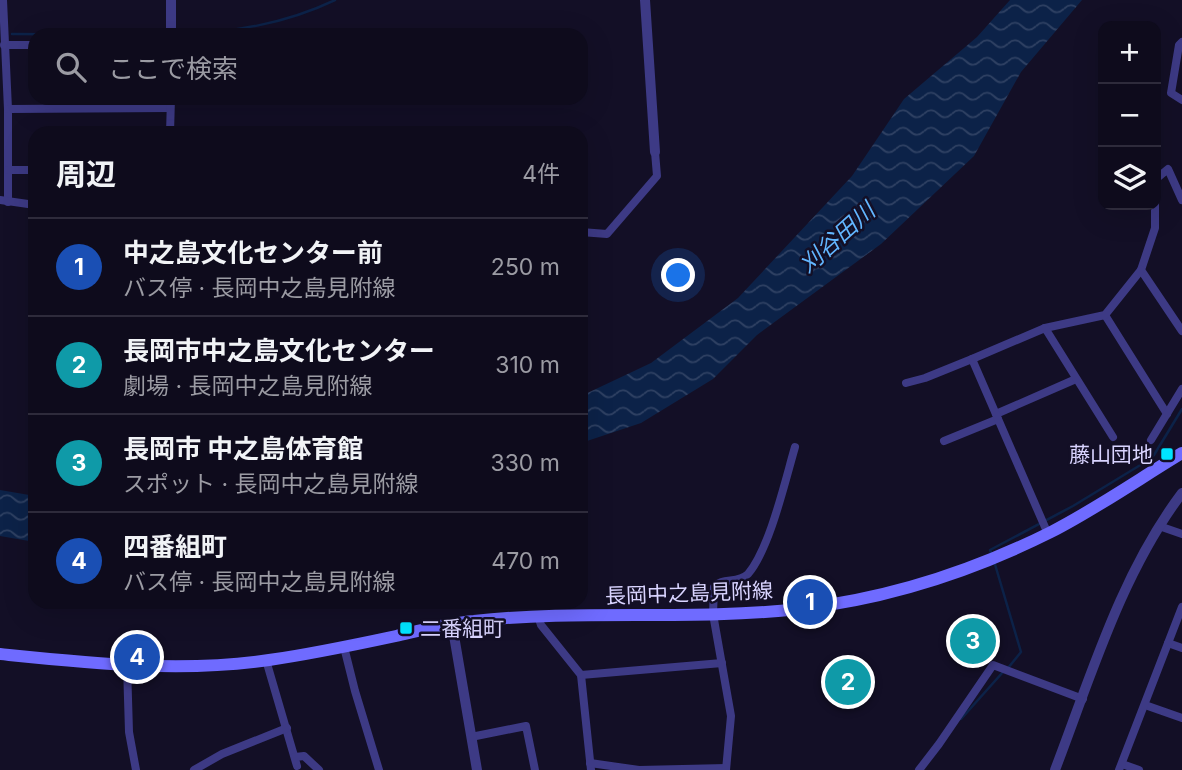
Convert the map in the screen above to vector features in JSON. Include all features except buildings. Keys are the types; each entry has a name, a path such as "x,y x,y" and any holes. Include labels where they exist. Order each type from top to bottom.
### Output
{"main road":[{"name":"長岡中之島見附線","path":"0,654 127,665 211,665 266,660 344,647 452,624 538,616 713,614 811,607 907,588 979,563 1048,534 1182,453"}],"street":[{"path":"2,0 1,26 8,109 8,170 4,201 28,204"},
{"path":"171,0 171,28"},
{"path":"588,233 607,234 657,176 645,0"},
{"path":"1182,42 1172,74 1171,93 1182,100"},
{"path":"4,45 28,45"},
{"path":"170,105 170,126"},
{"path":"8,109 170,108"},
{"path":"1161,174 1168,169 1182,200"},
{"path":"8,170 28,170"},
{"path":"906,383 925,378 1045,328 1105,315 1142,270 1155,228 1155,210"},
{"path":"1142,270 1182,331"},
{"path":"1105,315 1167,414"},
{"path":"1045,328 1113,437"},
{"path":"972,359 1048,534"},
{"path":"944,442 1076,379"},
{"path":"1151,440 1182,389"},
{"path":"538,616 541,625 580,675 591,767 726,769 731,716 713,614 716,583 742,578 748,574 762,549 795,447"},
{"path":"1055,770 1135,570 1159,526 1182,493"},
{"path":"1159,526 1182,534"},
{"path":"1139,770 1121,767 1182,607"},
{"path":"452,624 477,770"},
{"path":"1168,643 1182,648"},
{"path":"344,647 379,770"},
{"path":"266,660 296,762 304,756 319,770"},
{"path":"580,675 722,663"},
{"path":"127,665 128,732 136,770"},
{"path":"919,770 993,665 1083,699"},
{"path":"1145,705 1182,718"},
{"path":"471,737 526,726 535,770"},
{"path":"194,770 222,754 286,728"}],"water":[{"name":"刈谷田川","path":"1010,0 1082,0 1021,72 974,156 881,244 757,335 713,379 641,423 588,441 588,393 651,363 738,298 852,176 904,99 977,37"},
{"path":"0,490 28,495 28,541 0,536"}],"waterway":[{"path":"241,28 278,21 335,0"},
{"path":"12,34 28,34"},
{"path":"992,555 990,550 1073,506 1147,461 1154,455 1182,409"},
{"path":"994,561 1021,652 1008,668"},
{"path":"961,719 1003,672"}],"place":[{"name":"藤山団地","path":"1167,454"},
{"name":"中之島文化センター前","path":"810,602"},
{"name":"二番組町","path":"406,628"},
{"name":"長岡市 中之島体育館","path":"973,641"},
{"name":"四番組町","path":"137,657"},
{"name":"長岡市中之島文化センター","path":"848,682"}]}
